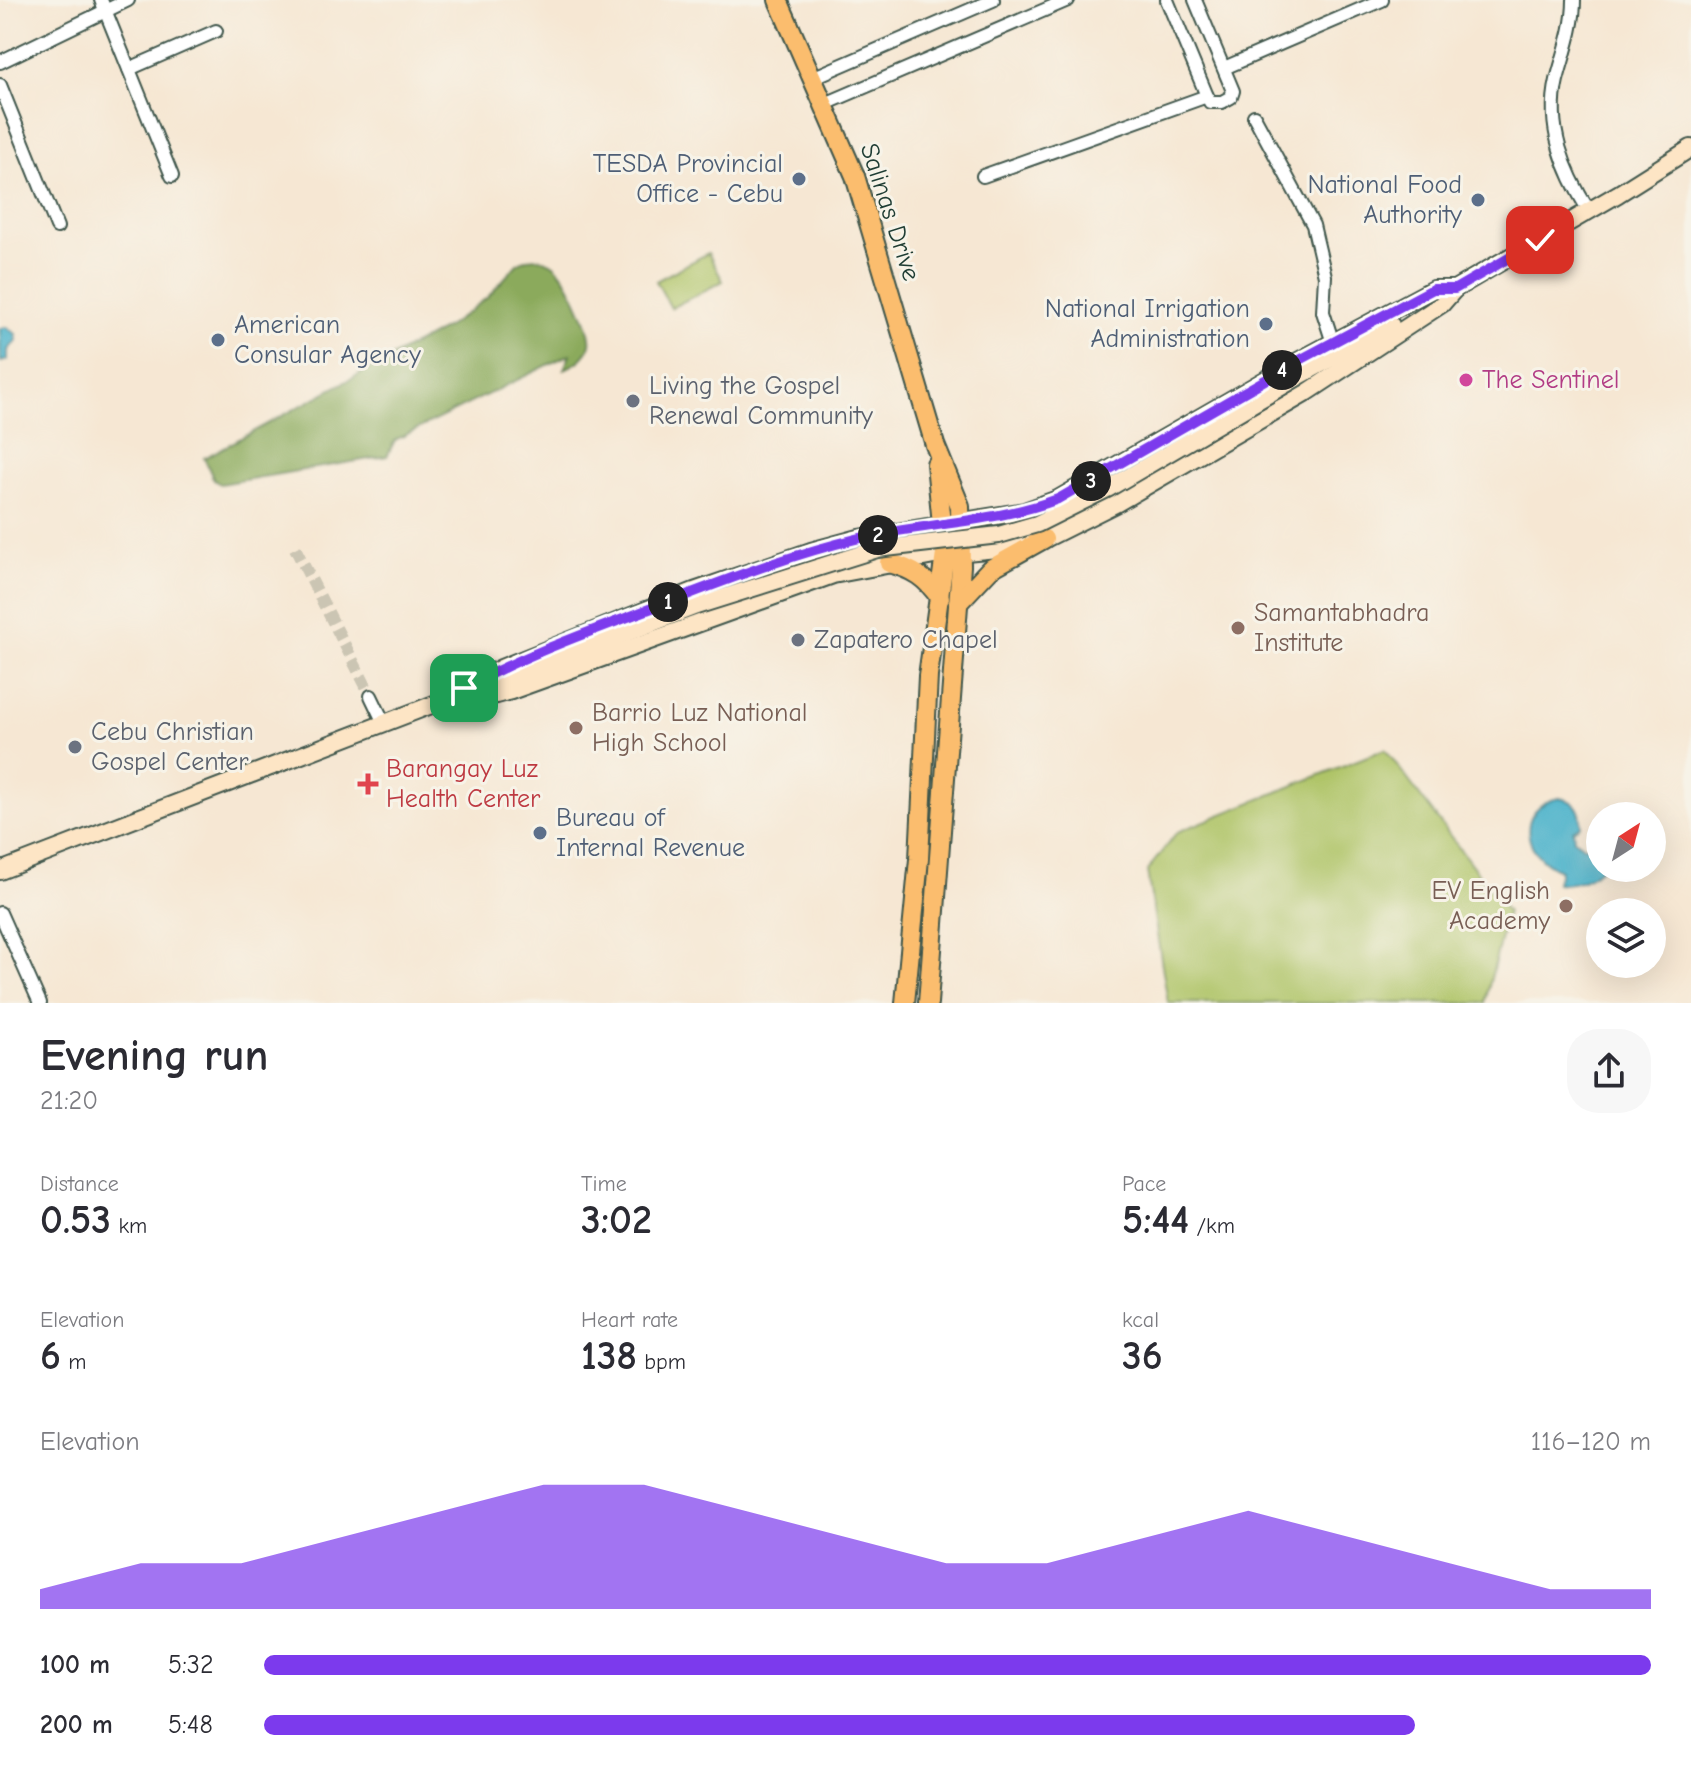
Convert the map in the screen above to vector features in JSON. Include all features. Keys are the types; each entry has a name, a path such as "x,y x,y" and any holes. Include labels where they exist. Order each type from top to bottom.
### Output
{"main road":[{"name":"Salinas Drive","path":"778,0 855,176 935,445 952,522 949,601"},
{"path":"0,871 696,606 877,549 999,535 1037,524 1109,488 1589,211 1691,148"},
{"path":"440,701 501,668 694,591 811,551 867,537 1037,507 1089,482 1433,289 1455,289"},
{"path":"905,1003 919,859 928,676 949,601 990,569 1117,503 1308,392 1442,304 1455,289"},
{"path":"1037,507 1032,525 1045,538"},
{"path":"867,537 880,546 883,564"},
{"path":"440,701 474,701 511,691 833,575 883,564 997,549 1045,538"},
{"path":"883,564 916,572 949,601"},
{"path":"928,1003 949,601"}],"street":[{"path":"0,62 103,6 128,0"},
{"path":"812,78 993,0"},
{"path":"825,104 1068,0"},
{"path":"1167,0 1207,96 1210,102 1216,103 1231,97 1233,91 1195,0"},
{"path":"1224,68 1382,0"},
{"path":"1574,0 1574,21 1552,112 1560,154 1574,188 1589,211"},
{"path":"103,6 172,176"},
{"path":"129,69 216,31"},
{"path":"0,85 57,227"},
{"path":"983,176 1207,96"},
{"path":"1254,116 1313,225 1325,276 1323,312 1333,343"},
{"path":"371,696 384,723"},
{"path":"0,913 40,1003"}],"green space":[{"path":"708,253 723,281 671,308 656,281"},
{"path":"537,258 550,262 559,270 584,317 590,344 577,363 564,369 570,354 395,440 387,456 220,484 214,480 204,458 449,326 488,297 517,264"},
{"path":"1385,749 1507,912 1485,1003 1168,1003 1147,871 1177,832"}],"water":[{"path":"6,327 16,334 16,341 8,350 8,360 1,362 0,328"},
{"path":"1559,798 1573,803 1578,810 1581,825 1573,830 1574,839 1586,846 1586,879 1557,883 1560,870 1537,854 1531,843 1528,831 1530,820 1545,803"}],"tunnel":[{"path":"295,548 371,696"}],"place":[{"name":"TESDA Provincial Office - Cebu","path":"799,179"},
{"name":"National Food Authority","path":"1478,200"},
{"name":"National Irrigation Administration","path":"1266,324"},
{"name":"American Consular Agency","path":"218,340"},
{"name":"The Sentinel","path":"1466,380"},
{"name":"Living the Gospel Renewal Community","path":"633,401"},
{"name":"Samantabhadra Institute","path":"1238,628"},
{"name":"Zapatero Chapel","path":"798,640"},
{"name":"Barrio Luz National High School","path":"576,728"},
{"name":"Cebu Christian Gospel Center","path":"75,747"},
{"name":"Barangay Luz Health Center","path":"368,784"},
{"name":"Bureau of Internal Revenue","path":"540,833"},
{"name":"EV English Academy","path":"1566,906"}],"route":[{"path":"464,688 501,668 650,608 811,551 859,538 1025,511 1058,499 1298,361 1433,289 1455,289 1540,240"}]}
